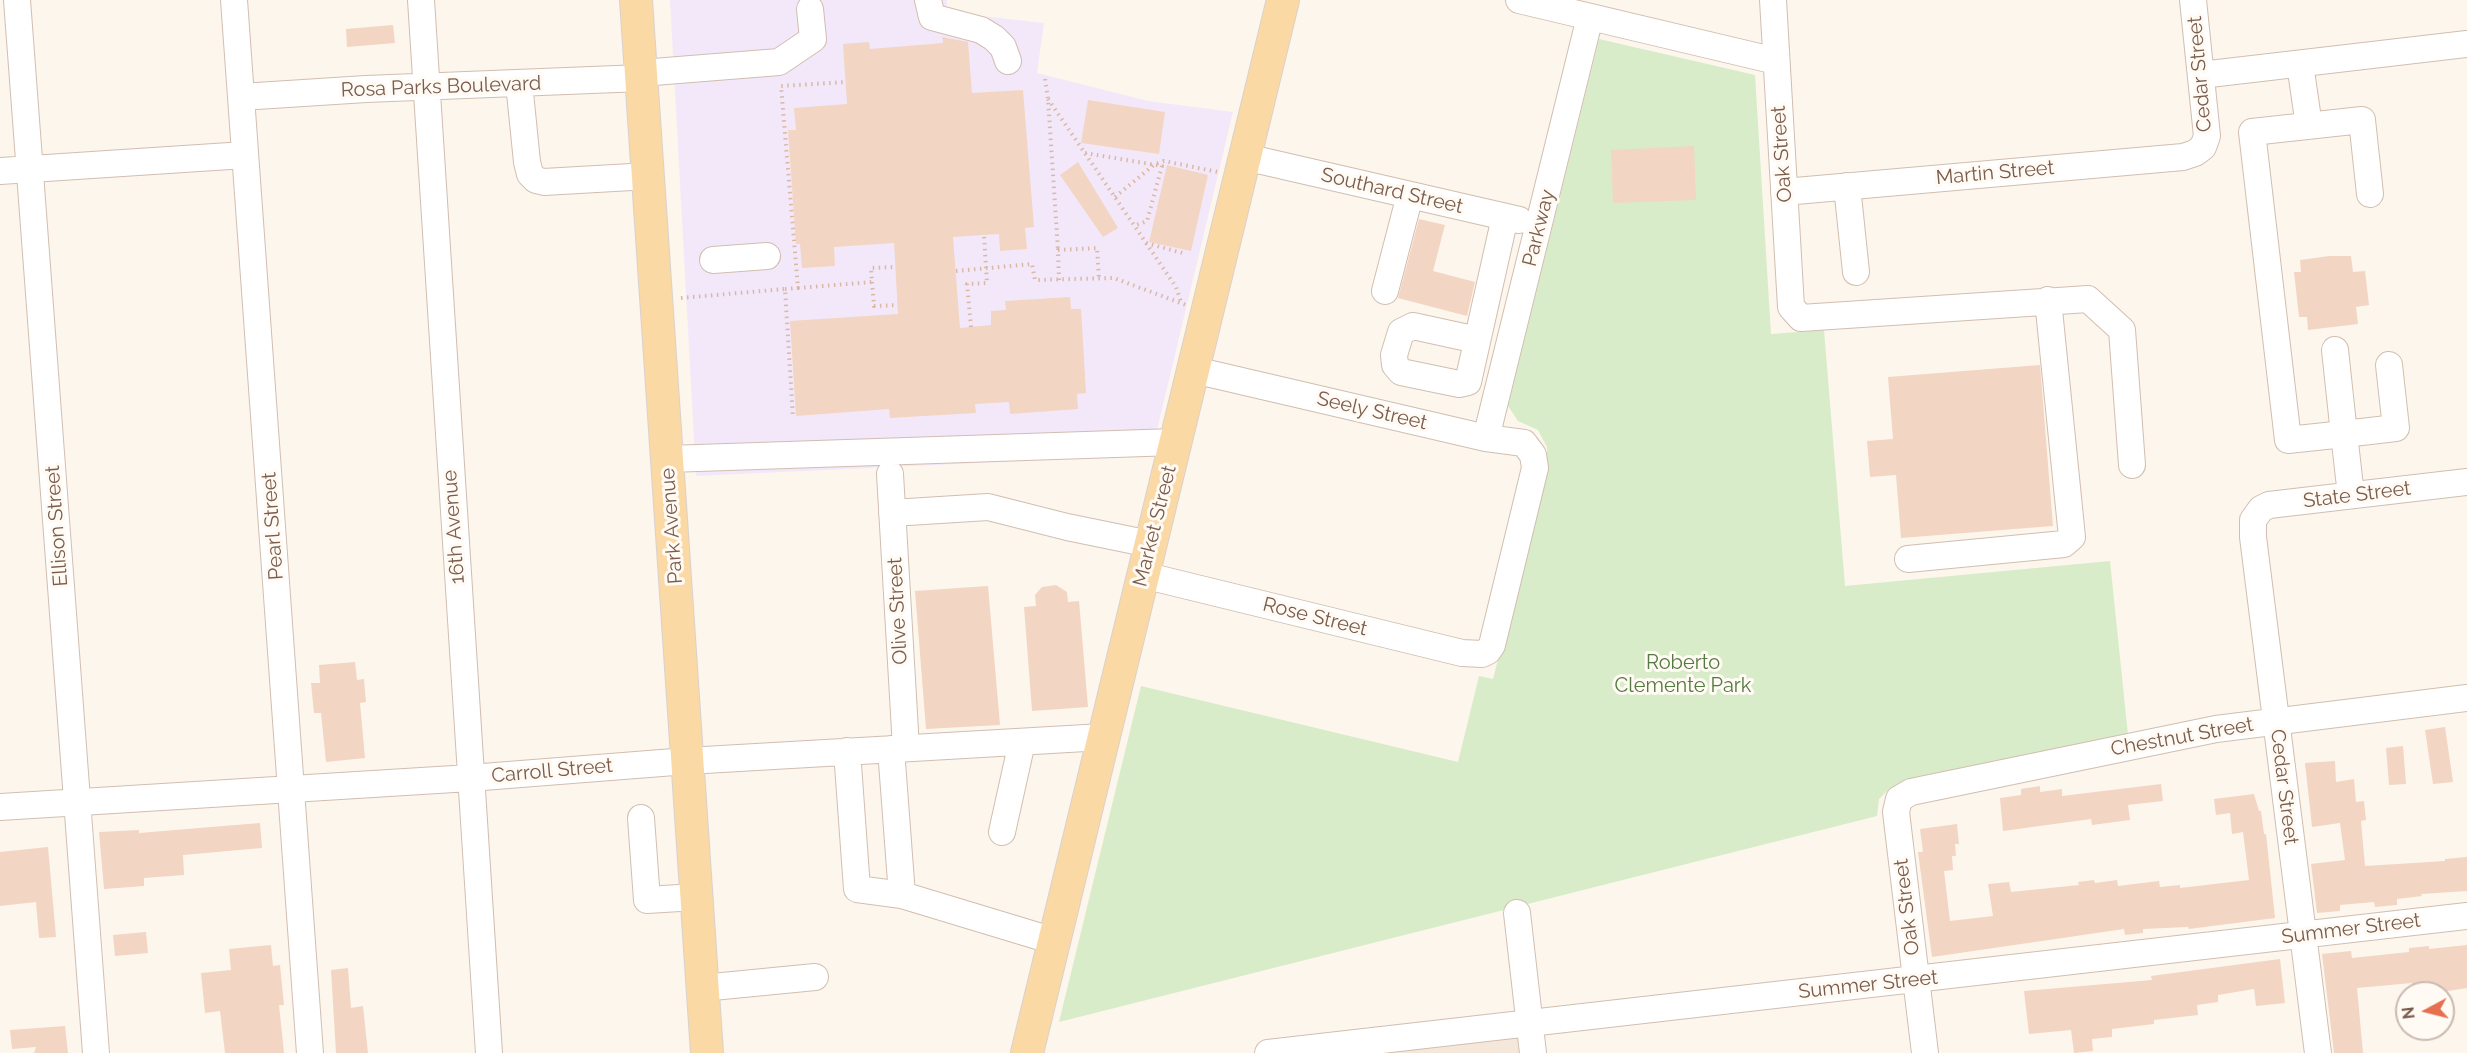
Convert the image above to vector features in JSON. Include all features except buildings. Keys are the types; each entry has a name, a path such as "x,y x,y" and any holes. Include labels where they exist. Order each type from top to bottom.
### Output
{"main road":[{"name":"Park Avenue","path":"636,0 707,1053"},
{"name":"Market Street","path":"1027,1053 1194,370 1232,165 1283,0"}],"street":[{"name":"Ellison Street","path":"17,0 96,1053"},
{"name":"Pearl Street","path":"234,0 310,1053"},
{"name":"16th Avenue","path":"421,0 489,1053"},
{"path":"928,0 932,17 981,30 1003,47 1008,62"},
{"path":"1519,0 1776,61"},
{"name":"Oak Street","path":"1773,0 1791,307 1801,318 2048,300"},
{"name":"Cedar Street","path":"2193,0 2207,135 2203,147"},
{"name":"Rosa Parks Boulevard","path":"241,98 519,84 779,62 813,39 810,9"},
{"name":"Parkway","path":"1486,438 1590,17"},
{"path":"2201,75 2467,44"},
{"path":"2300,64 2309,126"},
{"path":"519,84 527,162 530,174 536,180 544,182 649,176"},
{"path":"2370,194 2362,120 2252,132 2288,440 2396,428 2389,365"},
{"name":"Martin Street","path":"1784,192 2183,157 2203,147"},
{"path":"0,171 245,155"},
{"name":"Southard Street","path":"1232,165 1410,195 1540,225"},
{"path":"1846,186 1856,272"},
{"path":"1385,291 1410,195"},
{"path":"1477,340 1505,217"},
{"path":"713,260 767,256"},
{"path":"1908,559 2064,544 2072,537 2048,300 2088,299 2122,330 2132,465"},
{"path":"2335,350 2351,495"},
{"name":"Seely Street","path":"1194,370 1486,438 1524,443 1533,455 1535,468 1492,645 1488,651"},
{"path":"668,459 1175,442"},
{"name":"Olive Street","path":"890,474 902,895"},
{"name":"State Street","path":"2253,520 2261,509 2269,505 2467,482"},
{"path":"892,513 988,507 1150,544"},
{"name":"Cedar Street","path":"2253,520 2253,537 2318,1053"},
{"name":"Rose Street","path":"1143,575 1462,653 1482,654 1488,651"},
{"name":"Chestnut Street","path":"1900,798 1911,792 2150,741 2276,720 2467,698"},
{"name":"Carroll Street","path":"0,807 470,778 687,761 1103,737"},
{"path":"1002,832 1022,742"},
{"path":"847,752 856,888 902,895 1054,941"},
{"name":"Oak Street","path":"1900,798 1896,805 1896,812 1925,1053"},
{"path":"641,818 647,900 696,897"},
{"path":"1517,913 1533,1053"},
{"name":"Summer Street","path":"1268,1053 1445,1043 1529,1023 2467,916"},
{"path":"702,988 815,977"}],"path":[{"path":"1045,80 1059,280"},
{"path":"798,288 781,86 846,82"},
{"path":"956,271 1032,264 1035,280 1114,278 1184,304 1176,287 1048,99"},
{"path":"1085,153 1162,166 1148,221 1134,226"},
{"path":"1115,197 1155,164 1164,161 1232,165"},
{"path":"971,327 967,284 987,283 984,235"},
{"path":"1146,242 1186,254"},
{"path":"1058,250 1097,248 1099,279"},
{"path":"895,267 871,268 872,282 874,306 898,305"},
{"path":"676,298 872,282"},
{"path":"785,289 793,417"}],"shaded area":[{"path":"670,0 947,0 946,12 1044,23 1037,73 1148,101 1233,112 1151,455 696,476"},
{"path":"1529,1023 1533,1053 1268,1053"}],"green space":[{"name":"Roberto Clemente Park","path":"1599,39 1755,75 1771,334 1824,330 1845,586 2110,561 2128,735 1913,778 1888,790 1879,799 1877,816 1059,1022 1141,686 1458,762 1479,676 1493,679 1547,468 1547,447 1538,430 1518,421 1508,406"}]}
